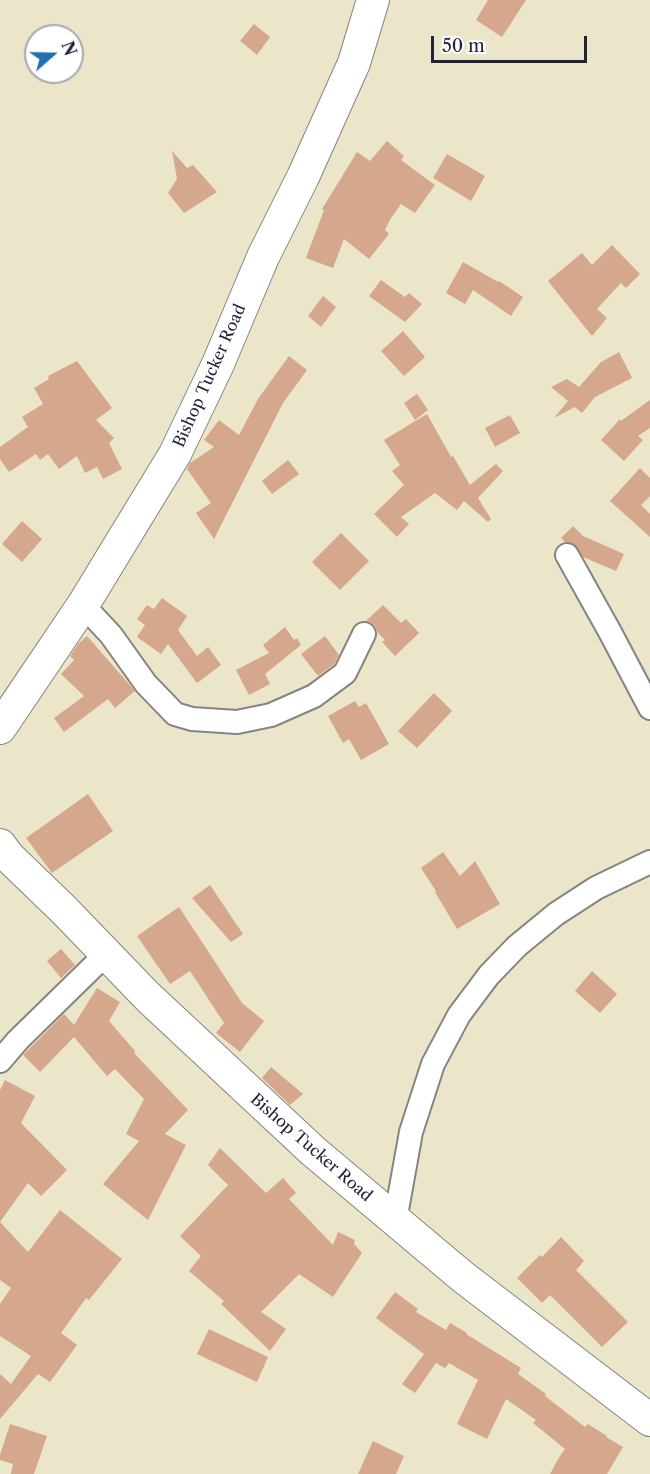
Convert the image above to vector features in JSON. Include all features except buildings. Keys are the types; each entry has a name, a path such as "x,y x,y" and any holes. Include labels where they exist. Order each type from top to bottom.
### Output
{"main road":[{"name":"Bishop Tucker Road","path":"0,728 83,605 176,453 218,364 263,257 303,177 354,63 373,0"},
{"name":"Bishop Tucker Road","path":"0,845 9,857 107,953 148,997 313,1151 463,1277 650,1420"}],"street":[{"path":"567,555 650,708"},
{"path":"83,605 111,635 146,684 175,714 192,719 237,722 271,716 314,696 345,673 364,634"},
{"path":"395,1221 411,1132 433,1064 459,1015 489,975 517,946 556,914 596,888 650,862"},
{"path":"0,1061 18,1040 107,953"}]}
